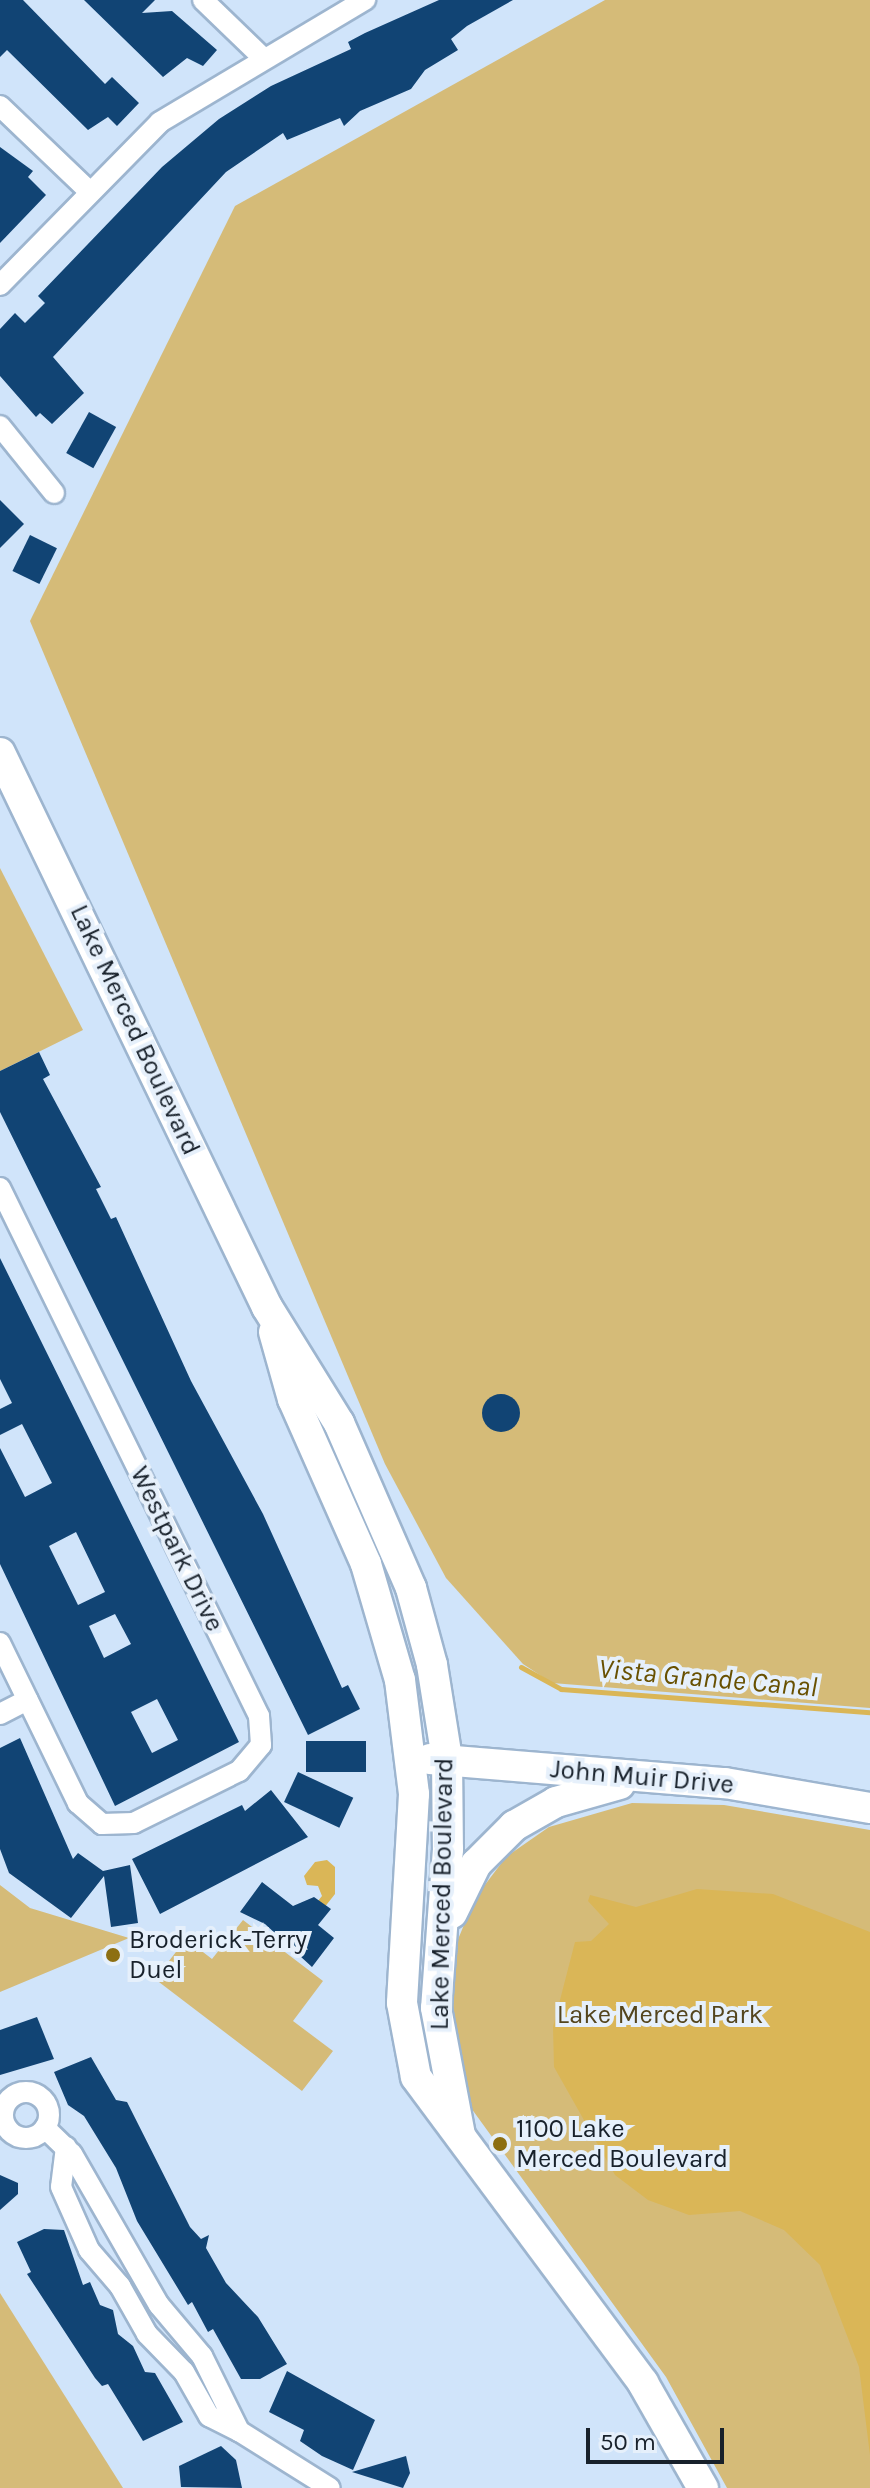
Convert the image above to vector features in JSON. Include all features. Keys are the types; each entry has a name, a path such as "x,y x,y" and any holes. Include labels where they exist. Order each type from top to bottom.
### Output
{"main road":[{"name":"Lake Merced Boulevard","path":"0,753 267,1307 330,1405 398,1550 432,1665 447,1759 438,2036 460,2135"},
{"name":"Lake Merced Boulevard","path":"267,1307 293,1399 380,1603 412,1760 403,2023 425,2095 460,2135 637,2376 703,2488"},
{"name":"John Muir Drive","path":"412,1760 447,1759 725,1783 870,1808"},
{"path":"439,1949 471,1872 514,1826 580,1793 664,1780"}],"street":[{"path":"203,0 262,57"},
{"path":"0,285 160,122 262,57 365,0"},
{"path":"0,106 89,191"},
{"path":"0,426 54,493"},
{"name":"Westpark Drive","path":"0,1188 262,1726 261,1745 239,1771 134,1823 102,1824 78,1803 28,1700"},
{"path":"0,1643 28,1700 0,1714"},
{"path":"45,2128 66,2147 159,2305 209,2368 239,2431"},
{"path":"66,2147 61,2187 89,2250 120,2286 147,2334 184,2372 209,2416 239,2431 330,2488"}],"green space":[{"path":"605,0 870,0 870,1708 552,1683 523,1664 446,1578 385,1464 30,621 235,206"},
{"path":"0,868 83,1030 0,1071"},
{"name":"Lake Merced Park","path":"632,1803 724,1805 870,1830 870,2488 727,2488 666,2377 466,2101 450,2053 452,1954 475,1898 506,1857 549,1827"},
{"path":"0,1885 30,1908 129,1938 0,1992"},
{"path":"243,1920 323,1981 293,2021 333,2051 302,2091 155,1979 186,1939 212,1959"},
{"path":"0,2293 123,2488 0,2488"}],"shaded area":[{"path":"327,1860 335,1867 335,1894 320,1913 313,1907 322,1896 318,1886 307,1885 304,1876 315,1862"},
{"path":"697,1889 773,1894 870,1932 870,2455 859,2367 820,2265 784,2230 740,2211 689,2215 648,2200 615,2175 554,2067 553,2027 575,1942 591,1941 609,1924 588,1901 590,1895 636,1907"}],"building":[{"path":"0,0 23,0 105,84 112,77 139,103 117,126 108,117 88,130 7,50 0,57"},
{"path":"84,0 155,0 142,13 172,11 217,50 203,66 187,58 163,77"},
{"path":"439,0 513,0 467,26 451,39 458,50 425,70 411,89 360,111 344,126 340,118 287,140 283,133 226,172 53,357 84,393 52,424 40,413 36,417 0,376 0,329 15,313 25,323 45,303 38,296 162,167 219,119 271,86 351,49 348,42"},
{"path":"0,147 33,171 28,177 46,195 0,243"},
{"path":"89,412 116,427 93,468 66,453"},
{"path":"0,500 24,524 0,548"},
{"path":"30,535 57,548 39,584 12,571"},
{"path":"39,1052 50,1075 43,1079 101,1187 96,1189 111,1219 116,1217 191,1381 263,1514 342,1688 348,1685 360,1709 308,1735 0,1112 0,1071"},
{"path":"0,1258 239,1742 115,1806 0,1564 0,1448 25,1497 52,1483 22,1424 0,1435 0,1409 12,1403 0,1379","holes":["76,1532 105,1592 78,1605 49,1546","115,1614 131,1644 104,1658 89,1626","157,1699 178,1740 152,1753 131,1712"]},
{"path":"501,1394 514,1400 520,1413 514,1426 501,1432 488,1426 482,1413 488,1400"},
{"path":"20,1738 73,1859 78,1853 103,1871 130,1865 138,1923 111,1927 104,1876 71,1918 9,1873 0,1849 0,1748"},
{"path":"306,1741 366,1741 366,1772 306,1772"},
{"path":"298,1772 353,1798 339,1828 284,1802"},
{"path":"271,1790 308,1837 160,1914 132,1859 242,1805 245,1811"},
{"path":"262,1882 293,1906 314,1897 331,1909 318,1925 334,1938 312,1967 265,1924 240,1912"},
{"path":"37,2017 54,2059 0,2075 0,2030"},
{"path":"91,2057 116,2100 127,2102 190,2227 201,2239 209,2235 206,2248 226,2283 258,2317 287,2364 260,2379 241,2379 213,2329 208,2332 192,2302 188,2305 137,2221 116,2168 84,2116 68,2105 54,2072"},
{"path":"0,2175 18,2183 18,2194 0,2210"},
{"path":"44,2229 64,2230 83,2285 90,2282 100,2305 113,2310 118,2334 133,2346 145,2372 155,2373 183,2422 143,2441 108,2384 102,2386 95,2378 27,2274 31,2272 17,2242"},
{"path":"287,2371 375,2420 353,2470 322,2456 300,2441 304,2430 269,2412"},
{"path":"221,2446 236,2460 242,2488 181,2487 179,2466"},
{"path":"406,2456 410,2473 403,2488 352,2472"}],"waterway":[{"name":"Vista Grande Canal","path":"521,1667 561,1689 870,1712"}],"place":[{"name":"Broderick-Terry Duel","path":"113,1955"},
{"name":"1100 Lake Merced Boulevard","path":"500,2144"}]}
